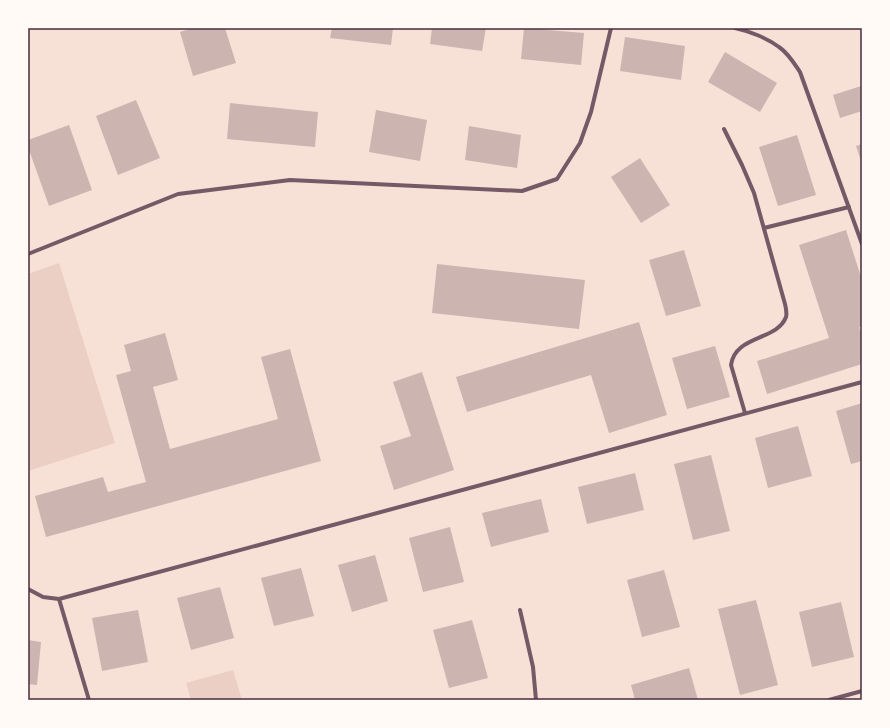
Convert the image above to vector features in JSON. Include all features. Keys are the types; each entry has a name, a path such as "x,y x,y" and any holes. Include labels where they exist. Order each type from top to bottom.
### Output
{"street":[{"path":"28,254 178,194 290,180 522,191 557,179 580,143 591,112 611,28"},
{"path":"735,28 747,31 779,47 789,57 800,72 862,244"},
{"path":"724,129 742,164 754,193 785,304 786,316 782,324 738,349 732,357 731,365 745,413"},
{"path":"764,228 849,207"},
{"path":"28,589 43,597 59,599 862,382"},
{"path":"59,599 89,700"},
{"path":"520,610 533,667 536,700"},
{"path":"829,700 862,691"}],"shaded area":[{"path":"59,263 115,443 28,471 28,274"},
{"path":"233,670 242,700 191,700 186,683"}],"building":[{"path":"193,28 225,28 236,63 193,76 180,32"},
{"path":"332,28 393,28 391,45 330,38"},
{"path":"432,28 486,28 482,51 430,44"},
{"path":"524,28 584,33 581,65 521,59"},
{"path":"625,37 685,46 681,80 620,71"},
{"path":"725,52 777,83 760,112 708,82"},
{"path":"861,86 862,111 840,118 833,95"},
{"path":"136,100 160,158 118,175 96,116"},
{"path":"230,103 318,112 315,147 227,139"},
{"path":"376,110 427,120 420,161 369,152"},
{"path":"69,125 92,190 49,206 28,147 28,140"},
{"path":"469,126 521,135 517,168 465,160"},
{"path":"797,135 816,195 778,206 759,147"},
{"path":"862,144 862,164 856,146"},
{"path":"640,158 670,205 641,223 611,177"},
{"path":"846,230 862,280 862,326 859,327 862,336 862,364 767,394 757,361 829,338 799,245"},
{"path":"684,250 701,306 666,316 649,260"},
{"path":"437,264 585,280 579,329 432,313"},
{"path":"639,322 667,415 609,433 591,375 467,412 456,377"},
{"path":"165,333 178,380 153,387 170,449 278,419 261,357 290,349 321,461 46,537 35,496 103,477 108,492 146,482 116,375 131,371 124,345"},
{"path":"715,346 730,397 687,409 672,358"},
{"path":"422,372 454,470 394,490 380,446 411,436 393,382"},
{"path":"862,403 862,461 851,464 836,411"},
{"path":"798,426 812,476 768,488 755,438"},
{"path":"711,455 730,531 693,540 674,464"},
{"path":"635,473 644,510 587,524 578,487"},
{"path":"541,499 549,532 491,547 482,513"},
{"path":"450,527 464,582 423,592 409,538"},
{"path":"375,555 388,601 352,612 338,565"},
{"path":"301,568 314,616 274,626 261,578"},
{"path":"664,570 680,627 642,637 627,580"},
{"path":"220,587 234,638 191,650 177,598"},
{"path":"756,600 778,685 740,695 718,609"},
{"path":"841,602 854,657 812,667 799,612"},
{"path":"138,610 148,662 102,671 92,618"},
{"path":"472,620 488,678 449,688 433,630"},
{"path":"28,640 41,642 37,685 28,684"},
{"path":"689,668 698,700 635,700 631,685"}]}
